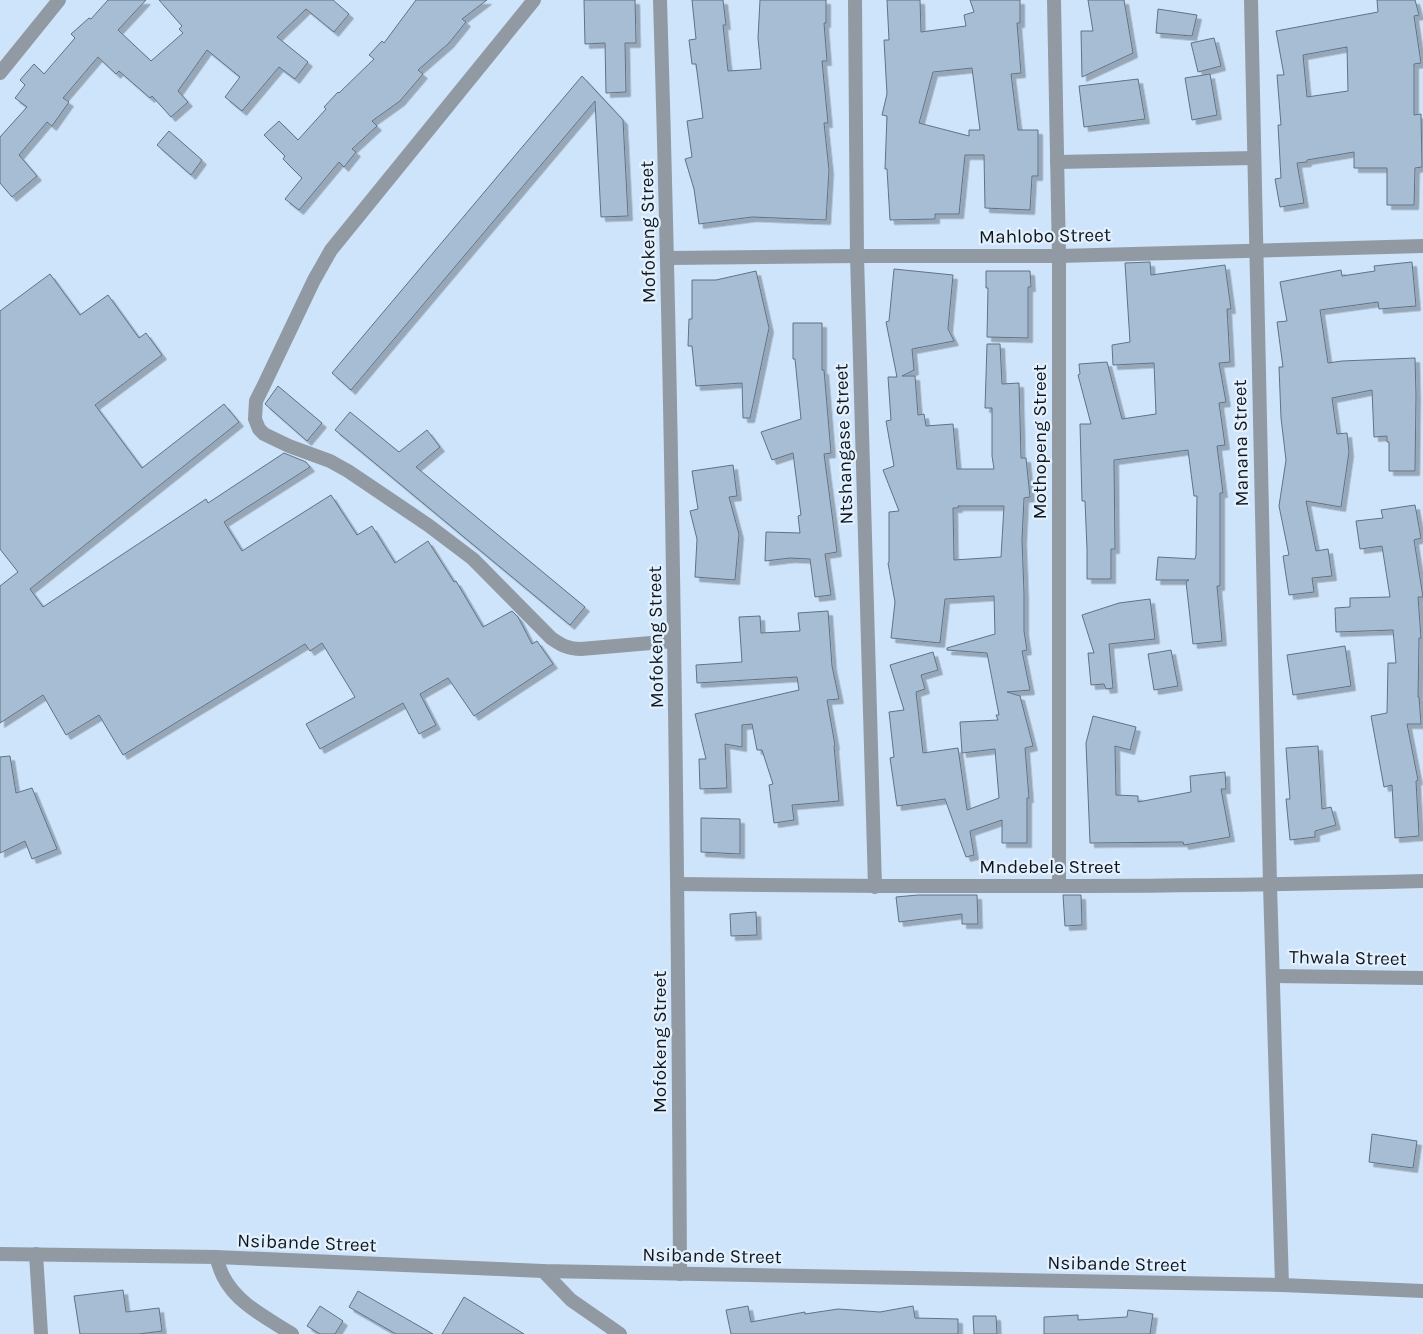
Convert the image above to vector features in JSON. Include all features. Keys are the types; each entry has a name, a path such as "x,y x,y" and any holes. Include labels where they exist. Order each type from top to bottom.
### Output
{"street":[{"path":"0,73 59,0"},
{"path":"534,0 331,250 314,280 256,401 255,419 259,429 264,434 339,466 443,536 473,559 550,638 563,646 572,649 674,641"},
{"name":"Mofokeng Street","path":"660,0 668,258 678,884 680,1274"},
{"name":"Ntshangase Street","path":"855,0 857,256 875,887"},
{"name":"Mothopeng Street","path":"1054,0 1059,256 1059,885"},
{"name":"Manana Street","path":"1251,0 1270,885 1282,1286"},
{"path":"1057,162 1254,158"},
{"name":"Mahlobo Street","path":"668,258 1059,256 1423,246"},
{"name":"Mndebele Street","path":"678,884 875,887 1270,885 1423,881"},
{"name":"Thwala Street","path":"1273,976 1423,978"},
{"name":"Nsibande Street","path":"0,1254 216,1257 543,1271 1282,1286 1423,1291"},
{"path":"36,1254 41,1334"},
{"path":"216,1257 223,1276 239,1298 256,1312 292,1334"},
{"path":"543,1271 570,1300 620,1334"}],"building":[{"path":"108,0 146,0 118,30 151,61 183,33 179,29 182,26 159,0 333,0 349,14 334,32 306,9 277,37 308,62 295,79 279,67 242,111 225,97 240,77 207,50 178,91 188,102 171,117 152,96 150,98 119,71 116,74 98,57 63,98 69,102 52,126 47,122 19,155 37,176 12,197 0,183 0,137 27,107 15,98 25,85 20,80 34,64 44,74 75,38 71,34 89,18 91,19"},
{"path":"416,0 487,0 462,19 466,22 449,43 418,70 423,74 400,101 372,121 377,126 352,149 356,152 344,167 339,162 299,210 285,199 302,178 283,159 285,156 264,135 279,121 298,140 326,109 324,107 338,92 374,59 369,55 382,41 384,43"},
{"path":"584,0 635,0 636,43 625,43 626,92 606,93 605,43 585,44"},
{"path":"692,0 723,0 726,25 723,25 728,71 761,69 758,38 760,0 826,0 826,23 824,23 827,61 822,61 828,123 824,123 829,170 826,220 752,217 699,224 694,189 685,159 692,157 687,121 703,118 696,64 692,64 689,40 696,39"},
{"path":"887,0 920,0 921,32 966,26 964,15 974,12 970,0 1020,0 1020,23 1017,23 1021,73 1011,74 1018,130 1038,130 1038,176 1032,176 1030,210 985,208 984,155 965,155 959,214 935,214 935,219 890,220 887,169 885,169 887,116 882,115 887,94 884,40 889,40","holes":["972,68 980,130 969,130 969,136 919,123 933,72"]},
{"path":"1088,0 1124,0 1133,53 1082,77 1081,31 1093,31"},
{"path":"1377,0 1415,0 1419,15 1414,16 1421,63 1414,64 1414,115 1421,114 1422,167 1415,168 1414,205 1387,205 1387,168 1354,168 1354,152 1297,163 1304,203 1280,207 1275,179 1281,178 1278,125 1281,125 1277,75 1284,75 1276,31 1378,12","holes":["1347,47 1348,91 1307,97 1303,55"]},
{"path":"1158,9 1197,15 1192,36 1156,33"},
{"path":"1214,38 1221,66 1198,72 1191,43"},
{"path":"1210,74 1217,115 1192,120 1185,78"},
{"path":"582,76 623,120 628,216 601,217 595,101 351,390 332,373"},
{"path":"1138,79 1145,119 1084,127 1079,86"},
{"path":"169,131 202,160 191,175 157,145"},
{"path":"1150,262 1151,275 1225,265 1231,309 1227,309 1230,362 1219,363 1226,402 1219,403 1225,445 1217,446 1223,493 1220,493 1220,586 1217,586 1222,641 1193,644 1186,582 1189,580 1156,580 1158,557 1195,559 1196,555 1197,496 1194,496 1188,450 1114,460 1115,549 1111,549 1111,579 1087,579 1085,501 1082,501 1080,424 1091,424 1078,375 1080,374 1079,364 1107,362 1122,419 1156,414 1154,363 1113,365 1112,345 1130,342 1125,263"},
{"path":"1412,262 1416,306 1379,309 1378,302 1320,310 1328,363 1415,358 1415,471 1389,471 1389,442 1387,442 1387,436 1374,437 1372,390 1332,398 1337,434 1347,433 1349,452 1341,507 1306,501 1316,551 1328,549 1332,576 1312,578 1314,592 1289,595 1283,556 1289,555 1279,506 1286,460 1281,418 1279,367 1283,367 1277,322 1287,321 1280,282 1341,270 1342,276 1375,271 1374,266"},
{"path":"894,269 953,275 948,329 954,341 912,349 914,370 902,376 915,376 918,415 924,414 926,426 953,424 957,469 994,469 992,456 992,408 985,408 987,344 1000,344 1002,384 1019,383 1021,458 1026,458 1030,497 1024,498 1022,540 1024,631 1027,650 1022,651 1030,690 1007,692 1020,696 1033,746 1025,748 1029,798 1027,798 1027,843 1002,843 1002,820 970,831 974,855 966,857 945,799 897,806 890,758 894,757 889,712 904,710 890,665 933,652 938,670 921,675 925,689 916,692 923,753 958,748 967,810 999,798 995,749 962,753 960,722 998,720 996,715 999,715 987,653 947,650 947,648 995,634 994,596 945,599 940,643 891,638 895,602 888,563 889,512 899,511 883,470 894,466 886,421 891,420 888,377 897,377 886,322 889,321","holes":["958,506 1004,506 1001,557 954,560 953,508 958,508"]},
{"path":"756,271 769,328 750,418 743,418 742,383 696,386 692,346 688,346 689,319 692,319 692,280 716,280"},
{"path":"986,271 1030,271 1031,287 1028,287 1028,338 987,337 988,288 986,288"},
{"path":"50,274 80,315 108,295 139,338 146,333 162,355 95,405 142,468 224,404 239,422 30,589 43,607 206,499 208,503 284,453 306,462 310,467 224,522 242,551 331,495 357,535 372,526 395,563 428,541 454,582 456,581 483,627 512,611 518,617 532,644 537,641 553,664 474,716 448,678 420,694 436,725 419,734 403,703 320,749 306,724 355,697 322,643 310,651 305,644 123,755 99,715 66,735 43,695 0,723 0,586 18,572 0,549 0,311"},
{"path":"793,323 822,323 822,370 824,370 831,453 824,454 837,552 825,554 831,595 815,597 810,559 790,558 765,561 766,532 800,533 798,516 801,515 793,453 772,460 761,432 801,419 795,359 793,359"},
{"path":"278,386 322,423 307,441 265,404"},
{"path":"350,412 399,452 427,430 440,447 416,467 585,607 570,625 335,430"},
{"path":"733,465 737,496 729,497 739,534 735,580 695,577 697,539 690,511 698,509 692,471"},
{"path":"1415,505 1421,538 1414,540 1423,597 1418,597 1421,638 1419,638 1418,697 1421,724 1407,724 1418,780 1416,781 1419,836 1395,838 1392,785 1384,787 1371,716 1387,713 1388,663 1396,663 1393,630 1336,632 1335,608 1350,607 1350,598 1390,597 1382,546 1360,549 1356,521 1383,518 1381,510"},
{"path":"1150,599 1155,639 1109,644 1113,688 1106,689 1104,684 1091,685 1088,653 1094,653 1082,615 1119,603"},
{"path":"828,611 832,666 839,699 827,700 835,745 839,801 792,805 794,820 774,823 769,785 773,784 762,750 757,750 752,724 742,725 742,747 725,744 727,788 700,789 699,759 706,759 695,714 799,690 797,677 697,683 696,665 742,662 739,617 760,616 761,633 800,631 798,613"},
{"path":"1345,646 1351,686 1293,695 1287,655"},
{"path":"1171,650 1178,686 1154,690 1148,654"},
{"path":"1093,716 1136,727 1130,750 1115,746 1116,795 1138,796 1138,802 1191,792 1190,776 1225,772 1226,789 1221,789 1230,837 1184,845 1183,842 1090,843 1086,743"},
{"path":"1318,746 1322,809 1331,807 1336,825 1315,831 1315,837 1290,840 1286,799 1290,799 1286,748"},
{"path":"10,756 16,793 32,788 57,849 32,859 25,841 0,853 0,757"},
{"path":"701,818 740,819 740,854 701,852"},
{"path":"977,895 978,924 962,924 962,914 899,922 896,897"},
{"path":"1063,895 1081,895 1082,925 1065,926"},
{"path":"756,912 757,935 731,936 730,914"},
{"path":"1372,1134 1417,1141 1413,1168 1369,1162"},
{"path":"123,1290 126,1312 159,1308 162,1331 139,1334 80,1334 74,1296"},
{"path":"358,1291 433,1334 396,1334 349,1307"},
{"path":"464,1297 524,1334 442,1334"},
{"path":"320,1306 343,1321 335,1334 320,1334 307,1326"},
{"path":"748,1306 751,1322 805,1312 805,1314 838,1309 880,1312 913,1306 915,1318 958,1319 958,1334 731,1334 726,1310"},
{"path":"1128,1310 1153,1314 1150,1334 1044,1334 1044,1317 1078,1315 1078,1320 1127,1317"},
{"path":"973,1316 996,1316 997,1334 974,1334"}]}
